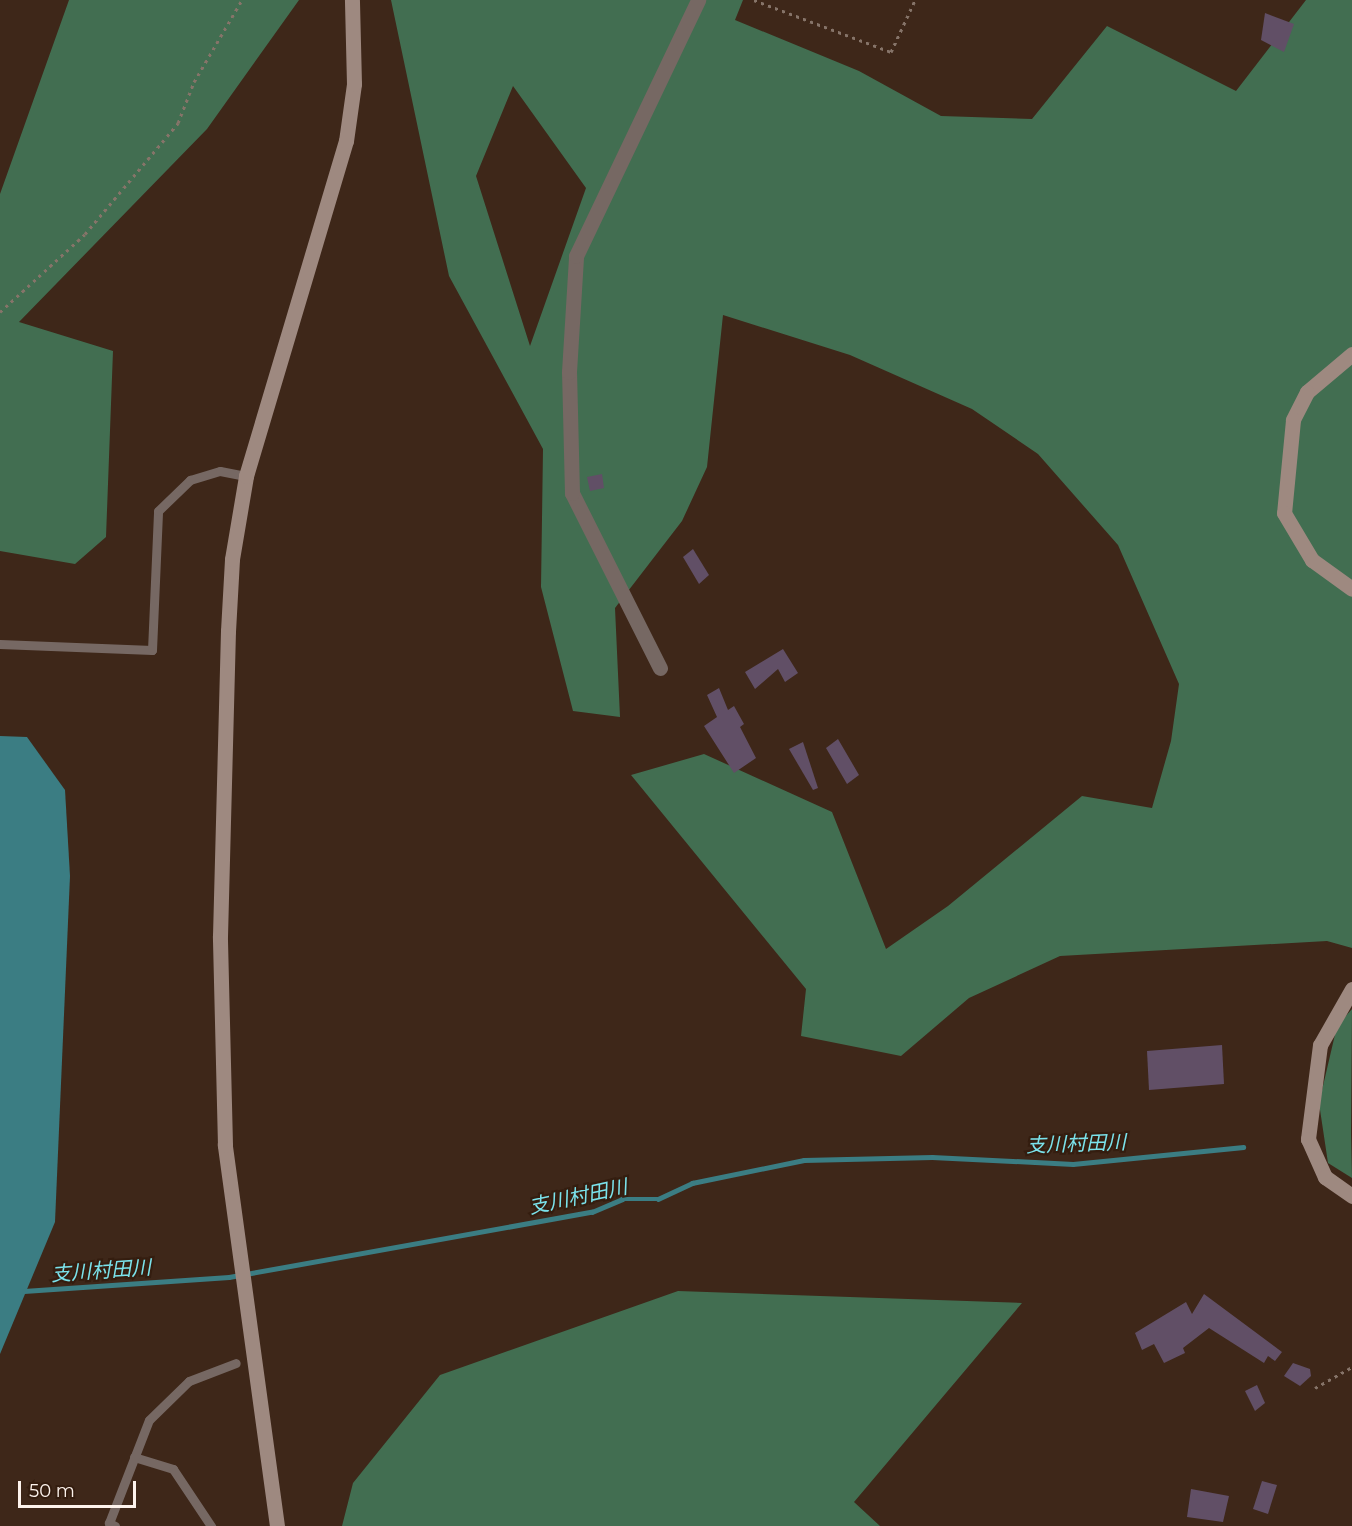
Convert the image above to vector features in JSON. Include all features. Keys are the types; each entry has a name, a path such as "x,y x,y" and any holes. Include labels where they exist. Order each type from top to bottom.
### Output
{"street":[{"path":"277,1526 225,1145 220,936 232,560 246,476 346,141 354,84 352,0"},
{"path":"660,668 572,493 569,372 576,256 698,0"},
{"path":"1352,354 1307,392 1293,420 1284,491 1284,513 1312,560 1352,589"},
{"path":"1352,989 1320,1045 1308,1139 1325,1177 1352,1196"}],"lane":[{"path":"0,644 152,650 158,511 190,480 220,471 246,476"},
{"path":"115,1526 109,1524 149,1420 189,1382 236,1363"},
{"path":"134,1457 173,1468 211,1526"}],"path":[{"path":"0,312 85,234 178,123 194,82 242,0"},
{"path":"754,0 891,52 915,0"},
{"path":"1315,1388 1352,1367"}],"green space":[{"path":"69,0 299,0 207,129 19,322 113,351 106,537 75,564 0,551 0,194"},
{"path":"391,0 743,0 735,20 859,71 941,116 1032,119 1107,26 1236,91 1306,0 1352,0 1352,948 1327,941 1060,956 969,998 901,1056 801,1036 806,989 631,775 704,754 832,812 886,949 948,906 1082,796 1152,808 1171,741 1179,684 1118,545 1038,454 972,409 850,355 723,315 707,467 682,521 615,608 620,717 573,711 541,587 543,449 449,276","holes":["513,86 586,188 530,346 476,176"]},
{"path":"1352,1009 1352,1178 1328,1163 1319,1103 1337,1026"},
{"path":"678,1291 1022,1303 854,1502 880,1526 342,1526 353,1483 440,1375"}],"water":[{"path":"0,736 27,737 65,790 70,876 55,1222 0,1354"}],"building":[{"path":"1265,13 1294,24 1284,52 1261,40"},
{"path":"602,474 604,488 590,491 587,477"},
{"path":"693,549 709,575 699,584 683,557"},
{"path":"783,649 798,673 785,682 778,669 755,689 745,672"},
{"path":"719,688 728,710 734,706 744,724 740,727 756,758 734,773 704,726 717,717 707,695"},
{"path":"838,739 859,775 847,784 826,748"},
{"path":"803,742 818,788 813,790 789,749"},
{"path":"1222,1045 1224,1084 1149,1090 1147,1051"},
{"path":"1204,1294 1282,1352 1275,1361 1268,1356 1264,1363 1209,1328 1183,1348 1185,1353 1164,1363 1154,1344 1142,1350 1135,1333 1186,1302 1192,1314"},
{"path":"1293,1363 1310,1369 1311,1376 1300,1386 1284,1376"},
{"path":"1257,1385 1265,1403 1255,1411 1245,1391"},
{"path":"1262,1481 1277,1485 1268,1514 1253,1509"},
{"path":"1191,1489 1229,1496 1223,1522 1187,1517"}],"waterway":[{"name":"支川村田川","path":"24,1291 229,1277 592,1212 622,1199 658,1199 692,1183 804,1160 932,1157 1073,1164 1243,1147"}]}
